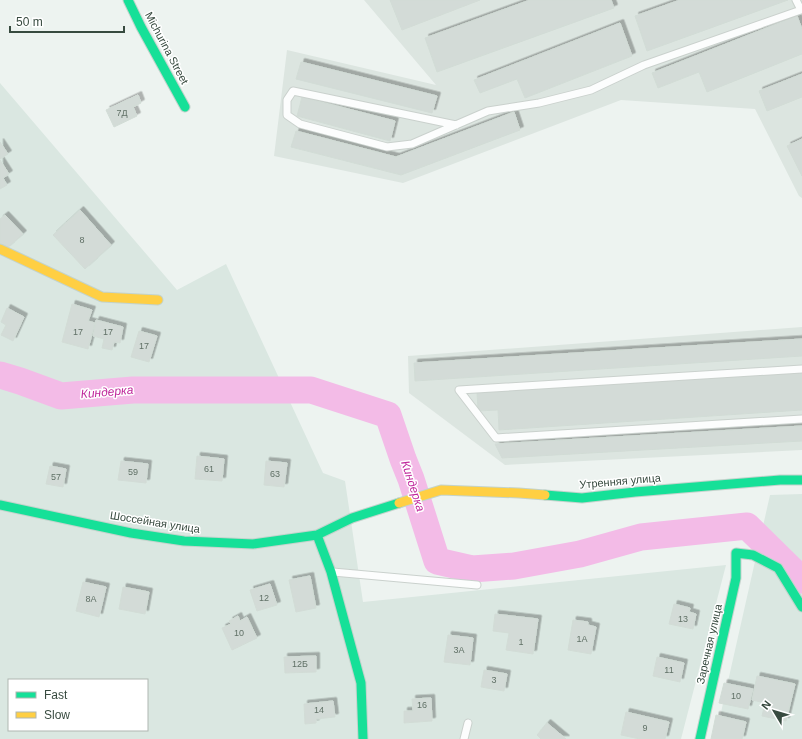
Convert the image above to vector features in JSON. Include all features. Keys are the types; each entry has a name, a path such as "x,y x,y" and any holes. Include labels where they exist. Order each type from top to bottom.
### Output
{"street":[{"name":"Michurina Street","path":"128,0 185,106"},
{"path":"0,249 102,298 158,300"},
{"name":"Утренняя улица","path":"398,503 441,490 519,493 582,498 780,480 802,480"},
{"name":"Шоссейная улица","path":"0,505 131,533 184,541 253,544 317,536 352,518 398,503"},
{"path":"317,536 331,572 361,683 363,739"},
{"name":"Заречная улица","path":"700,739 736,578 736,553 753,555 778,568 802,607"}],"lane":[{"path":"456,125 293,91 287,100 287,115 300,124 387,147 412,144 456,125 488,111 539,104 591,90 644,65 801,10 796,0"},
{"path":"802,369 459,390 496,438 802,419"},
{"path":"331,572 477,585"},
{"path":"464,739 468,723"}],"shaded area":[{"path":"364,0 802,0 802,198 799,196 755,109 621,100 403,183 274,156 287,50 436,85"},
{"path":"0,83 177,290 226,264 323,473 345,481 363,602 726,565 681,739 0,739"},
{"path":"802,327 802,450 505,465 409,393 408,356"},
{"path":"802,494 802,739 715,739 770,495"}],"building":[{"path":"390,0 480,0 402,30"},
{"path":"530,0 611,0 614,8 437,72 425,38"},
{"path":"680,0 788,0 647,51 635,16"},
{"path":"797,16 802,29 802,54 707,92 699,72 658,88 652,73"},
{"path":"620,23 632,56 525,98 517,79 480,93 474,80"},
{"path":"301,62 437,96 432,113 296,79"},
{"path":"802,74 802,97 767,111 759,91"},
{"path":"138,95 141,103 133,107 137,116 114,127 106,110"},
{"path":"302,97 395,121 390,141 297,116"},
{"path":"514,112 520,130 401,175 291,147 296,131 396,157"},
{"path":"802,139 802,176 787,146"},
{"path":"0,142 8,154 0,159"},
{"path":"0,160 9,174 3,178 7,185 0,189"},
{"path":"80,210 111,245 85,269 53,235"},
{"path":"5,215 23,234 6,249 0,243 0,219"},
{"path":"72,304 92,310 88,321 95,323 88,349 62,342"},
{"path":"7,308 24,317 13,341 1,335 6,325 1,322"},
{"path":"96,320 123,327 120,343 114,342 112,350 102,348 104,339 93,336"},
{"path":"139,331 157,336 149,362 131,357"},
{"path":"802,339 802,356 415,381 414,363"},
{"path":"802,372 802,410 499,430 498,410 478,411 477,393"},
{"path":"802,426 802,441 502,458 495,444"},
{"path":"197,456 224,459 222,481 195,479"},
{"path":"121,461 148,464 146,483 118,480"},
{"path":"266,461 287,463 284,487 264,485"},
{"path":"50,466 66,469 63,487 46,484"},
{"path":"310,576 316,608 296,612 289,580"},
{"path":"83,582 106,587 99,617 76,611"},
{"path":"270,584 277,605 257,611 250,590"},
{"path":"123,587 149,592 145,614 119,609"},
{"path":"674,604 690,608 689,612 696,614 693,629 669,624"},
{"path":"495,614 538,619 533,654 506,650 509,633 493,631"},
{"path":"238,616 240,621 247,617 257,638 232,650 222,628 231,624 229,621"},
{"path":"573,620 588,622 588,625 596,627 591,654 568,650"},
{"path":"448,635 473,638 470,665 444,662"},
{"path":"316,656 316,672 285,673 284,657"},
{"path":"657,657 684,663 680,682 653,676"},
{"path":"484,670 507,674 504,691 481,687"},
{"path":"757,676 795,684 786,721 762,716 765,703 752,700"},
{"path":"724,683 753,689 748,709 719,703"},
{"path":"431,698 432,721 404,723 404,711 413,711 412,699"},
{"path":"333,701 335,717 316,719 316,723 305,724 304,704"},
{"path":"626,712 669,722 665,739 640,739 621,735"},
{"path":"716,715 746,722 742,739 711,739"},
{"path":"547,723 566,739 541,739 537,735"}],"waterway":[{"name":"Киндерка","path":"0,375 61,396 133,390 311,390 388,415 411,479 437,561 472,569 514,566 580,554 641,537 747,526 802,580"}],"traffic: fast":[{"path":"128,0 141,27 185,107"},
{"path":"545,495 582,498 780,480 802,480"},
{"path":"0,505 131,533 184,541 253,544 317,535 352,518 399,503"},
{"path":"317,535 331,572 361,683 363,739"},
{"path":"700,739 736,578 736,553 753,555 778,568 802,607"}],"traffic: slow":[{"path":"0,249 102,297 158,300"},
{"path":"399,503 441,490 545,495"}]}
